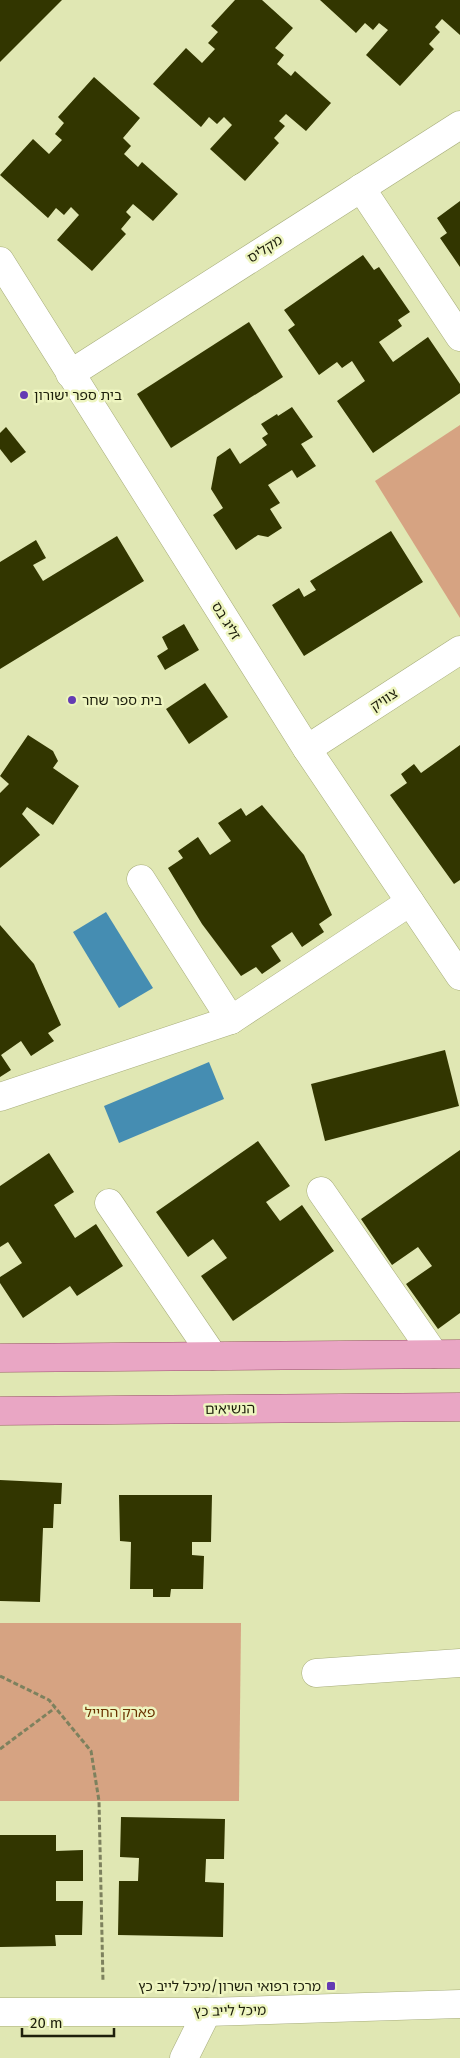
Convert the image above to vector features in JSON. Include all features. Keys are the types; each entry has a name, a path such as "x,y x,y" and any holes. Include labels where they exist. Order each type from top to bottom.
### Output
{"main road":[{"path":"3,1354 213,1356 447,1354"},
{"name":"הנשיאים","path":"0,1411 460,1407"}],"street":[{"name":"מקליס","path":"70,374 460,125"},
{"path":"361,188 460,337"},
{"name":"זליג בס","path":"0,261 308,750 460,976"},
{"name":"צוויק","path":"308,750 460,650"},
{"path":"141,879 231,1020"},
{"path":"0,1097 231,1020 410,902"},
{"path":"321,1191 447,1354"},
{"path":"109,1203 213,1356"},
{"path":"316,1673 460,1663"},
{"name":"מיכל לייב כץ","path":"0,2012 207,2012 460,2004"},
{"path":"184,2058 207,2012"}],"path":[{"path":"0,1676 49,1700 91,1751 98,1793 103,2012"},
{"path":"0,1749 55,1708"}],"green space":[{"path":"460,425 460,618 375,481"},
{"name":"פארק החייל","path":"0,1623 241,1623 239,1801 0,1801"}],"water":[{"path":"106,912 153,988 119,1008 73,932"},
{"path":"209,1062 224,1099 119,1143 104,1106"}],"building":[{"path":"0,0 62,0 0,62"},
{"path":"235,0 262,0 293,28 275,48 284,55 277,64 291,76 295,71 331,103 306,131 286,114 279,121 285,126 274,138 279,143 245,181 210,149 232,125 224,117 217,124 209,117 201,127 153,84 186,48 202,63 215,49 208,43 218,32 211,26"},
{"path":"320,0 460,0 460,35 442,19 435,27 440,32 429,44 434,49 400,86 366,55 388,30 379,23 373,30 365,23 356,33"},
{"path":"94,77 140,118 123,138 131,146 124,154 138,167 142,162 178,194 153,221 133,204 126,212 131,217 121,229 126,234 92,271 57,240 79,215 71,207 64,215 56,208 48,218 0,175 33,139 49,154 62,140 55,134 64,123 58,117"},
{"path":"460,201 460,267 440,238 447,233 437,218"},
{"path":"363,255 374,270 379,267 410,312 398,320 402,326 379,342 393,362 428,337 460,384 460,393 373,453 337,401 365,381 352,361 342,368 337,362 319,375 288,330 295,325 284,310"},
{"path":"249,322 283,377 171,448 137,394"},
{"path":"292,407 313,437 301,444 316,466 297,478 292,470 268,485 280,503 270,509 282,528 268,537 258,535 236,550 213,515 223,508 211,489 217,457 230,448 240,464 267,445 262,438 268,434 261,424"},
{"path":"6,427 26,452 11,463 0,449 0,433"},
{"path":"391,531 423,582 304,656 272,605 299,588 304,597 316,590 310,581"},
{"path":"117,536 144,581 0,669 0,562 36,540 46,558 33,565 43,581"},
{"path":"184,624 199,650 165,670 157,656 168,649 162,637"},
{"path":"205,683 228,717 189,744 166,709"},
{"path":"28,735 53,751 58,761 53,768 79,786 53,825 27,807 22,814 40,835 0,868 0,793 9,784 0,776"},
{"path":"460,745 460,880 454,884 390,795 407,783 401,774 414,764 421,773"},
{"path":"262,805 304,855 332,915 319,924 324,932 302,947 292,932 271,946 281,961 262,974 256,967 241,976 202,924 168,868 183,858 178,851 198,837 210,855 231,841 218,823 241,808 246,816"},
{"path":"0,925 34,964 61,1025 48,1033 54,1041 31,1056 21,1041 1,1055 11,1070 0,1077"},
{"path":"445,1050 459,1106 325,1141 311,1084"},
{"path":"258,1141 290,1186 266,1202 280,1221 302,1205 334,1251 233,1321 201,1276 227,1258 213,1239 188,1257 156,1212"},
{"path":"460,1150 460,1313 438,1329 406,1284 432,1266 418,1247 392,1265 361,1219"},
{"path":"49,1153 74,1192 54,1205 75,1238 96,1224 123,1266 77,1296 70,1286 23,1318 0,1283 0,1277 22,1263 8,1242 0,1247 0,1186"},
{"path":"0,1480 62,1483 61,1504 54,1504 53,1528 43,1528 40,1602 0,1601"},
{"path":"119,1495 212,1495 211,1542 192,1542 192,1555 204,1556 203,1589 171,1589 170,1597 153,1597 153,1589 130,1589 131,1542 120,1541"},
{"path":"121,1817 225,1819 224,1859 206,1859 205,1882 224,1883 223,1937 118,1935 119,1881 138,1881 139,1858 120,1857"},
{"path":"0,1835 56,1835 56,1851 83,1850 83,1881 56,1881 56,1901 83,1901 82,1935 55,1935 56,1946 0,1947"}],"place":[{"name":"בית ספר ישורון","path":"24,395"},
{"name":"בית ספר שחר","path":"72,700"},
{"name":"מרכז רפואי השרון/מיכל לייב כץ","path":"331,1986"}]}
